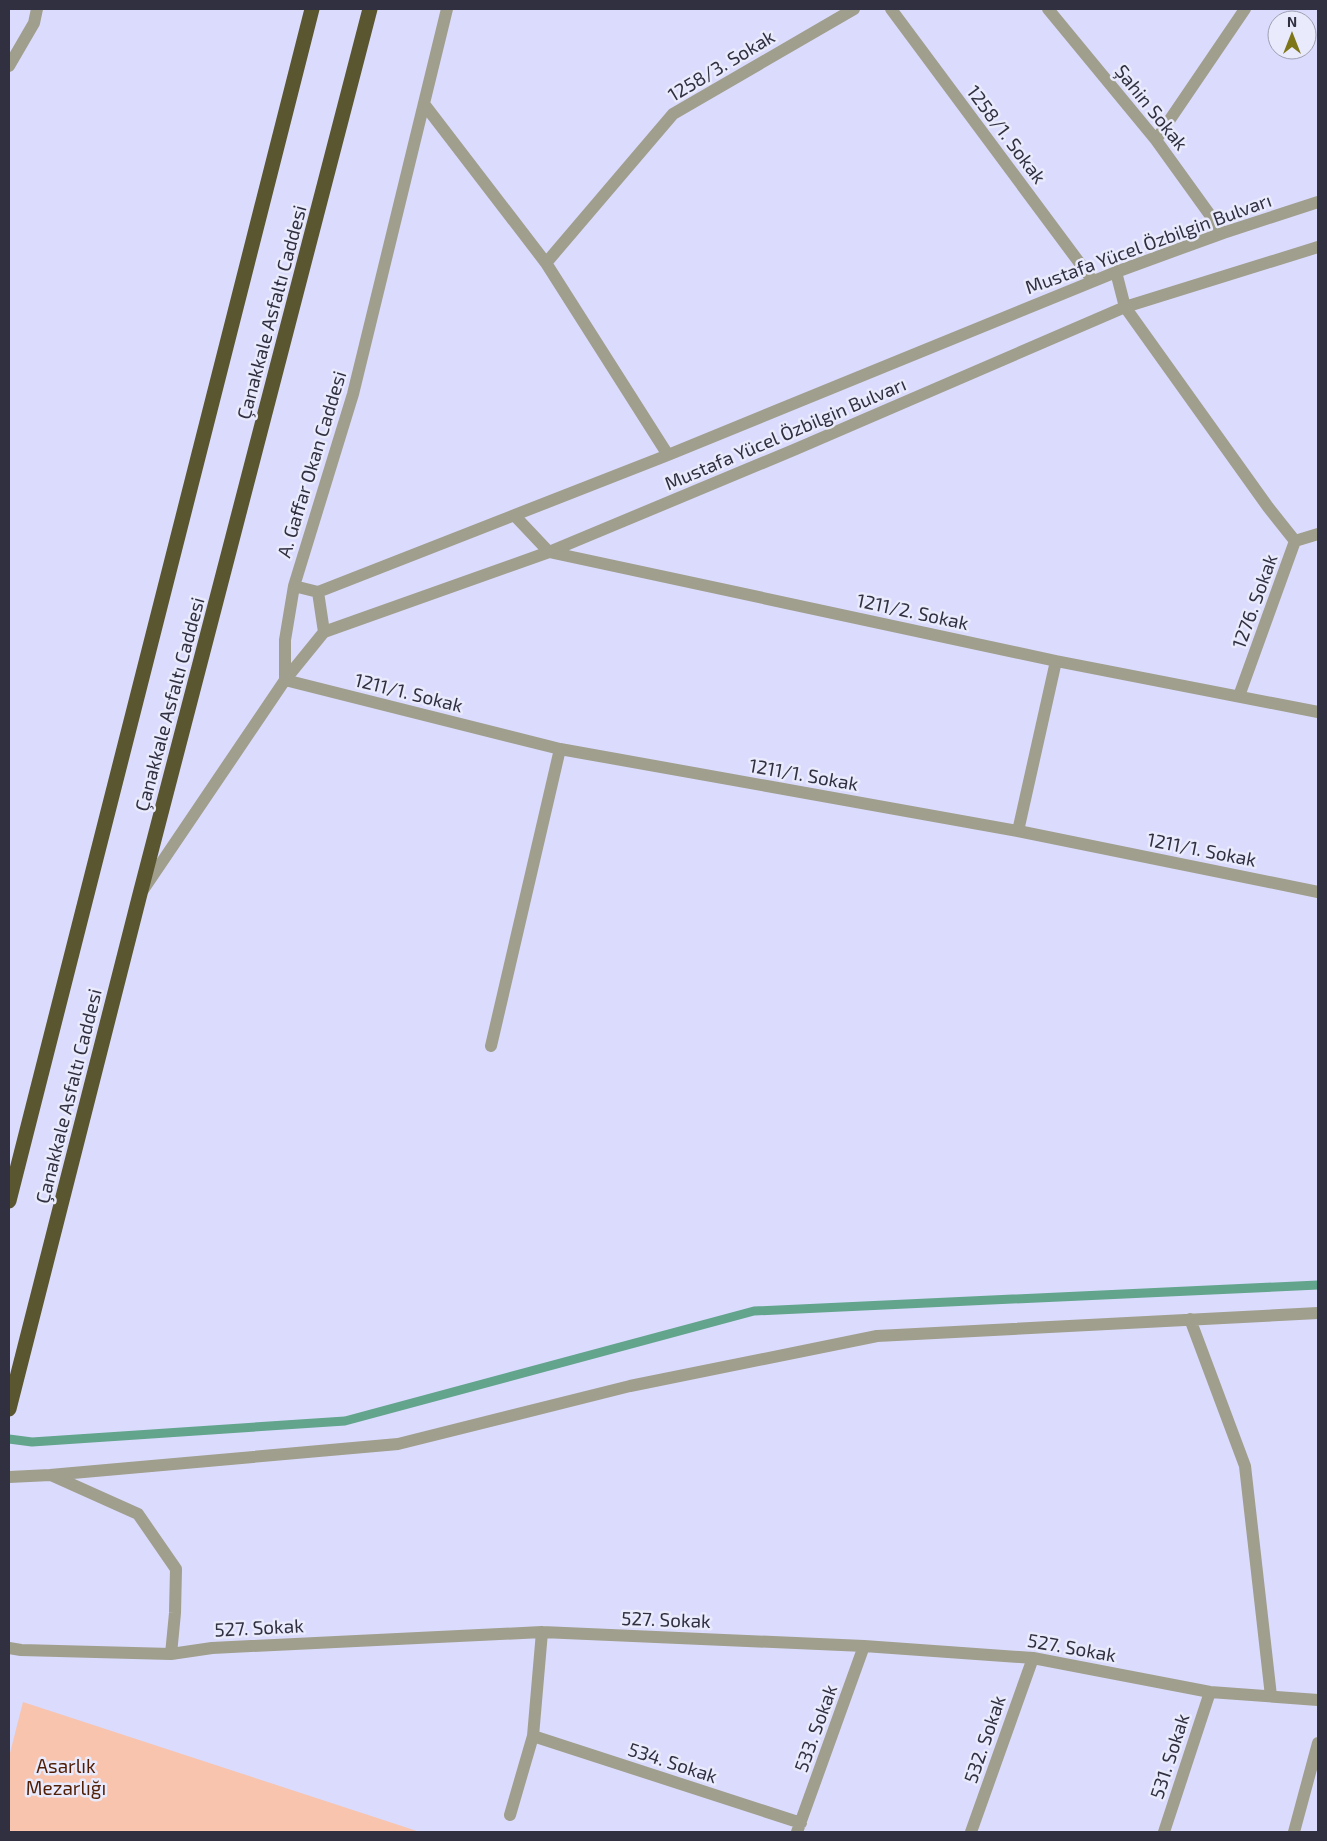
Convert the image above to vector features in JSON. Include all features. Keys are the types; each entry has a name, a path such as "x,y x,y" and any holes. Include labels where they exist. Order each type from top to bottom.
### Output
{"highway":[{"name":"Çanakkale Asfaltı Caddesi","path":"9,1201 312,9"},
{"name":"Çanakkale Asfaltı Caddesi","path":"9,1409 140,894 370,9"}],"street":[{"path":"9,66 34,23 37,9"},
{"name":"A. Gaffar Okan Caddesi","path":"285,680 285,640 294,586 353,394 446,9"},
{"name":"1258/3. Sokak","path":"546,263 673,114 854,9"},
{"name":"1258/1. Sokak","path":"891,9 1093,281"},
{"name":"Şahin Sokak","path":"1048,9 1156,140 1223,232"},
{"path":"1156,140 1244,9"},
{"path":"424,104 546,263 668,455"},
{"name":"Mustafa Yücel Özbilgin Bulvarı","path":"318,592 668,455 1116,272 1223,232 1318,202"},
{"name":"Mustafa Yücel Özbilgin Bulvarı","path":"324,632 549,552 796,450 1125,307 1318,247"},
{"path":"1116,272 1125,307 1262,499 1295,541"},
{"path":"515,516 549,552"},
{"name":"1276. Sokak","path":"1239,696 1295,541 1318,534"},
{"name":"1211/2. Sokak","path":"549,552 1056,661 1318,712"},
{"path":"140,894 285,680 324,632 318,592 294,586"},
{"path":"1018,832 1056,661"},
{"name":"1211/1. Sokak","path":"285,680 560,749 1018,832 1318,892"},
{"path":"491,1046 560,749"},
{"path":"9,1477 398,1444 630,1386 877,1336 1318,1313"},
{"path":"1190,1319 1245,1466 1271,1696"},
{"path":"50,1475 138,1514 176,1569 176,1613 172,1654"},
{"path":"510,1815 533,1736 542,1632"},
{"name":"527. Sokak","path":"9,1648 21,1650 172,1654 212,1648 542,1632 864,1646 1033,1658 1210,1692 1318,1700"},
{"name":"533. Sokak","path":"799,1828 864,1646"},
{"name":"532. Sokak","path":"971,1832 1033,1658"},
{"name":"531. Sokak","path":"1164,1832 1210,1692"},
{"name":"534. Sokak","path":"533,1736 799,1828"},
{"path":"1294,1832 1318,1742"}],"green space":[{"name":"Asarlık Mezarlığı","path":"23,1702 420,1832 9,1832 9,1757"}],"waterway":[{"path":"9,1439 32,1442 345,1421 754,1311 1318,1285"}]}
